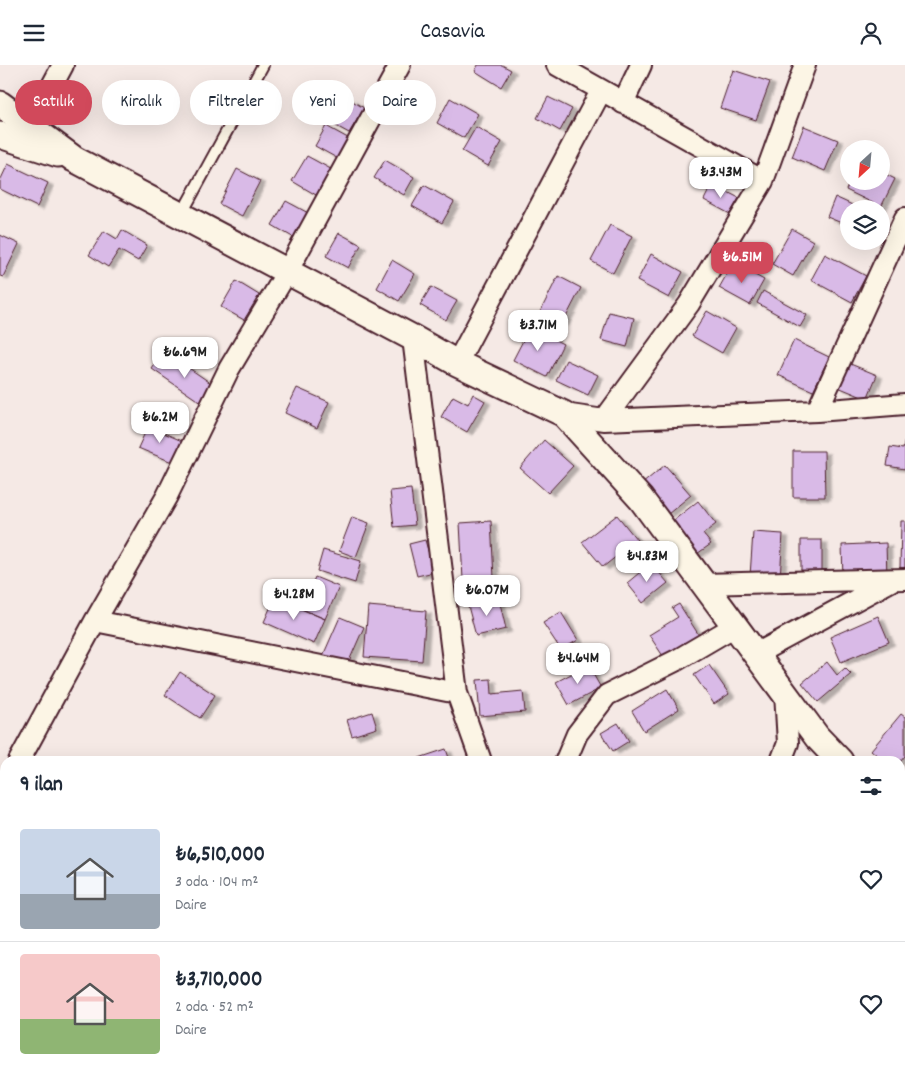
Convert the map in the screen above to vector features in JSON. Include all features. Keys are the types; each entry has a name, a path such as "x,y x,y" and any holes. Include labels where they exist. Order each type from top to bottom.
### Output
{"street":[{"path":"55,80 63,65"},
{"path":"22,756 95,621 167,496 229,369 287,272 400,65"},
{"path":"557,65 763,181"},
{"path":"623,103 641,65"},
{"path":"604,419 689,304 763,181 805,65"},
{"path":"457,363 601,91"},
{"path":"0,104 15,114"},
{"path":"31,125 74,159 457,363 564,414 604,419 817,411 905,404"},
{"path":"0,135 74,159"},
{"path":"817,411 905,218"},
{"path":"413,338 457,693 479,756"},
{"path":"564,414 640,499 817,737 835,756"},
{"path":"703,584 900,579"},
{"path":"756,654 900,579"},
{"path":"95,621 457,693"},
{"path":"567,756 578,734 607,695 677,660 735,626"},
{"path":"783,756 788,743 785,693"}],"lane":[{"path":"180,216 263,65"}],"building":[{"path":"478,65 502,65 511,70 501,87 475,71"},
{"path":"733,70 770,82 756,120 720,108"},
{"path":"548,97 572,109 560,131 537,118"},
{"path":"450,98 478,114 464,138 437,123"},
{"path":"354,102 364,108 354,125"},
{"path":"334,125 354,125 349,133"},
{"path":"326,126 355,142 344,162 315,146"},
{"path":"804,126 838,140 825,171 792,157"},
{"path":"476,127 502,142 488,166 462,151"},
{"path":"307,156 338,173 323,199 292,181"},
{"path":"385,160 414,177 404,195 374,178"},
{"path":"8,164 48,183 37,207 0,189 0,181"},
{"path":"237,169 260,181 242,216 219,204"},
{"path":"890,176 895,179 890,189"},
{"path":"712,184 739,198 730,214 704,200"},
{"path":"424,185 454,202 442,223 412,206"},
{"path":"846,190 890,190 884,200 867,200"},
{"path":"835,197 842,200 840,222 827,217"},
{"path":"286,201 310,214 296,239 272,225"},
{"path":"610,225 632,236 613,273 591,261"},
{"path":"792,229 813,241 793,276 772,264"},
{"path":"122,230 147,245 138,261 119,250 108,267 89,255 104,231 117,239"},
{"path":"339,233 361,245 348,268 326,256"},
{"path":"0,235 19,244 3,277 0,276"},
{"path":"651,254 683,272 669,298 637,281"},
{"path":"825,254 866,276 852,302 811,280"},
{"path":"392,260 415,274 399,301 377,288"},
{"path":"733,263 764,280 750,305 719,288"},
{"path":"558,276 581,288 563,323 540,312"},
{"path":"236,281 259,295 244,320 221,307"},
{"path":"431,287 457,301 446,320 420,305"},
{"path":"763,291 807,315 800,327 757,303"},
{"path":"707,311 736,328 722,353 692,336"},
{"path":"609,312 634,318 627,347 601,340"},
{"path":"530,327 563,344 547,377 513,360"},
{"path":"794,340 829,357 813,391 778,375"},
{"path":"164,351 218,388 206,406 152,369"},
{"path":"566,360 598,375 588,395 556,380"},
{"path":"848,363 877,375 867,399 838,387"},
{"path":"297,388 329,402 317,428 285,413"},
{"path":"473,394 485,401 467,432 441,417 453,396 468,404"},
{"path":"148,426 182,441 172,462 138,448"},
{"path":"905,438 905,469 887,466 890,447 903,449"},
{"path":"544,440 573,466 548,493 520,468"},
{"path":"793,451 824,451 825,497 793,497"},
{"path":"665,465 691,495 668,514 642,484"},
{"path":"411,489 415,525 394,527 390,491"},
{"path":"698,501 716,524 703,534 711,544 694,556 669,524"},
{"path":"617,515 637,540 603,567 582,542"},
{"path":"352,517 369,523 356,557 339,551"},
{"path":"491,521 494,578 463,580 460,523"},
{"path":"901,521 905,521 905,568 900,568"},
{"path":"753,532 783,534 780,578 750,576"},
{"path":"425,540 434,572 417,576 409,544"},
{"path":"801,540 822,540 822,577 801,576"},
{"path":"886,543 887,578 843,579 842,545"},
{"path":"323,550 361,561 355,583 317,571"},
{"path":"651,563 668,583 643,603 627,583"},
{"path":"315,577 339,587 325,619 301,609"},
{"path":"275,597 325,619 314,644 264,622"},
{"path":"499,599 506,629 476,636 468,606"},
{"path":"679,604 702,640 667,662 649,635 678,617 672,608"},
{"path":"368,606 426,611 422,661 364,657"},
{"path":"561,612 578,640 561,650 543,623"},
{"path":"878,616 889,642 841,662 830,637"},
{"path":"340,617 364,627 346,668 322,658"},
{"path":"827,662 837,675 845,668 851,674 818,702 802,683"},
{"path":"588,665 601,688 569,705 556,682"},
{"path":"709,665 729,694 714,704 694,675"},
{"path":"180,672 215,695 200,718 165,695"},
{"path":"491,679 492,694 523,691 525,712 480,716 477,680"},
{"path":"667,689 679,709 644,731 632,711"},
{"path":"372,712 377,728 352,736 347,720"},
{"path":"901,714 905,717 905,756 878,756 871,750"},
{"path":"618,723 629,741 613,751 601,733"},
{"path":"446,749 448,756 425,756"}]}
